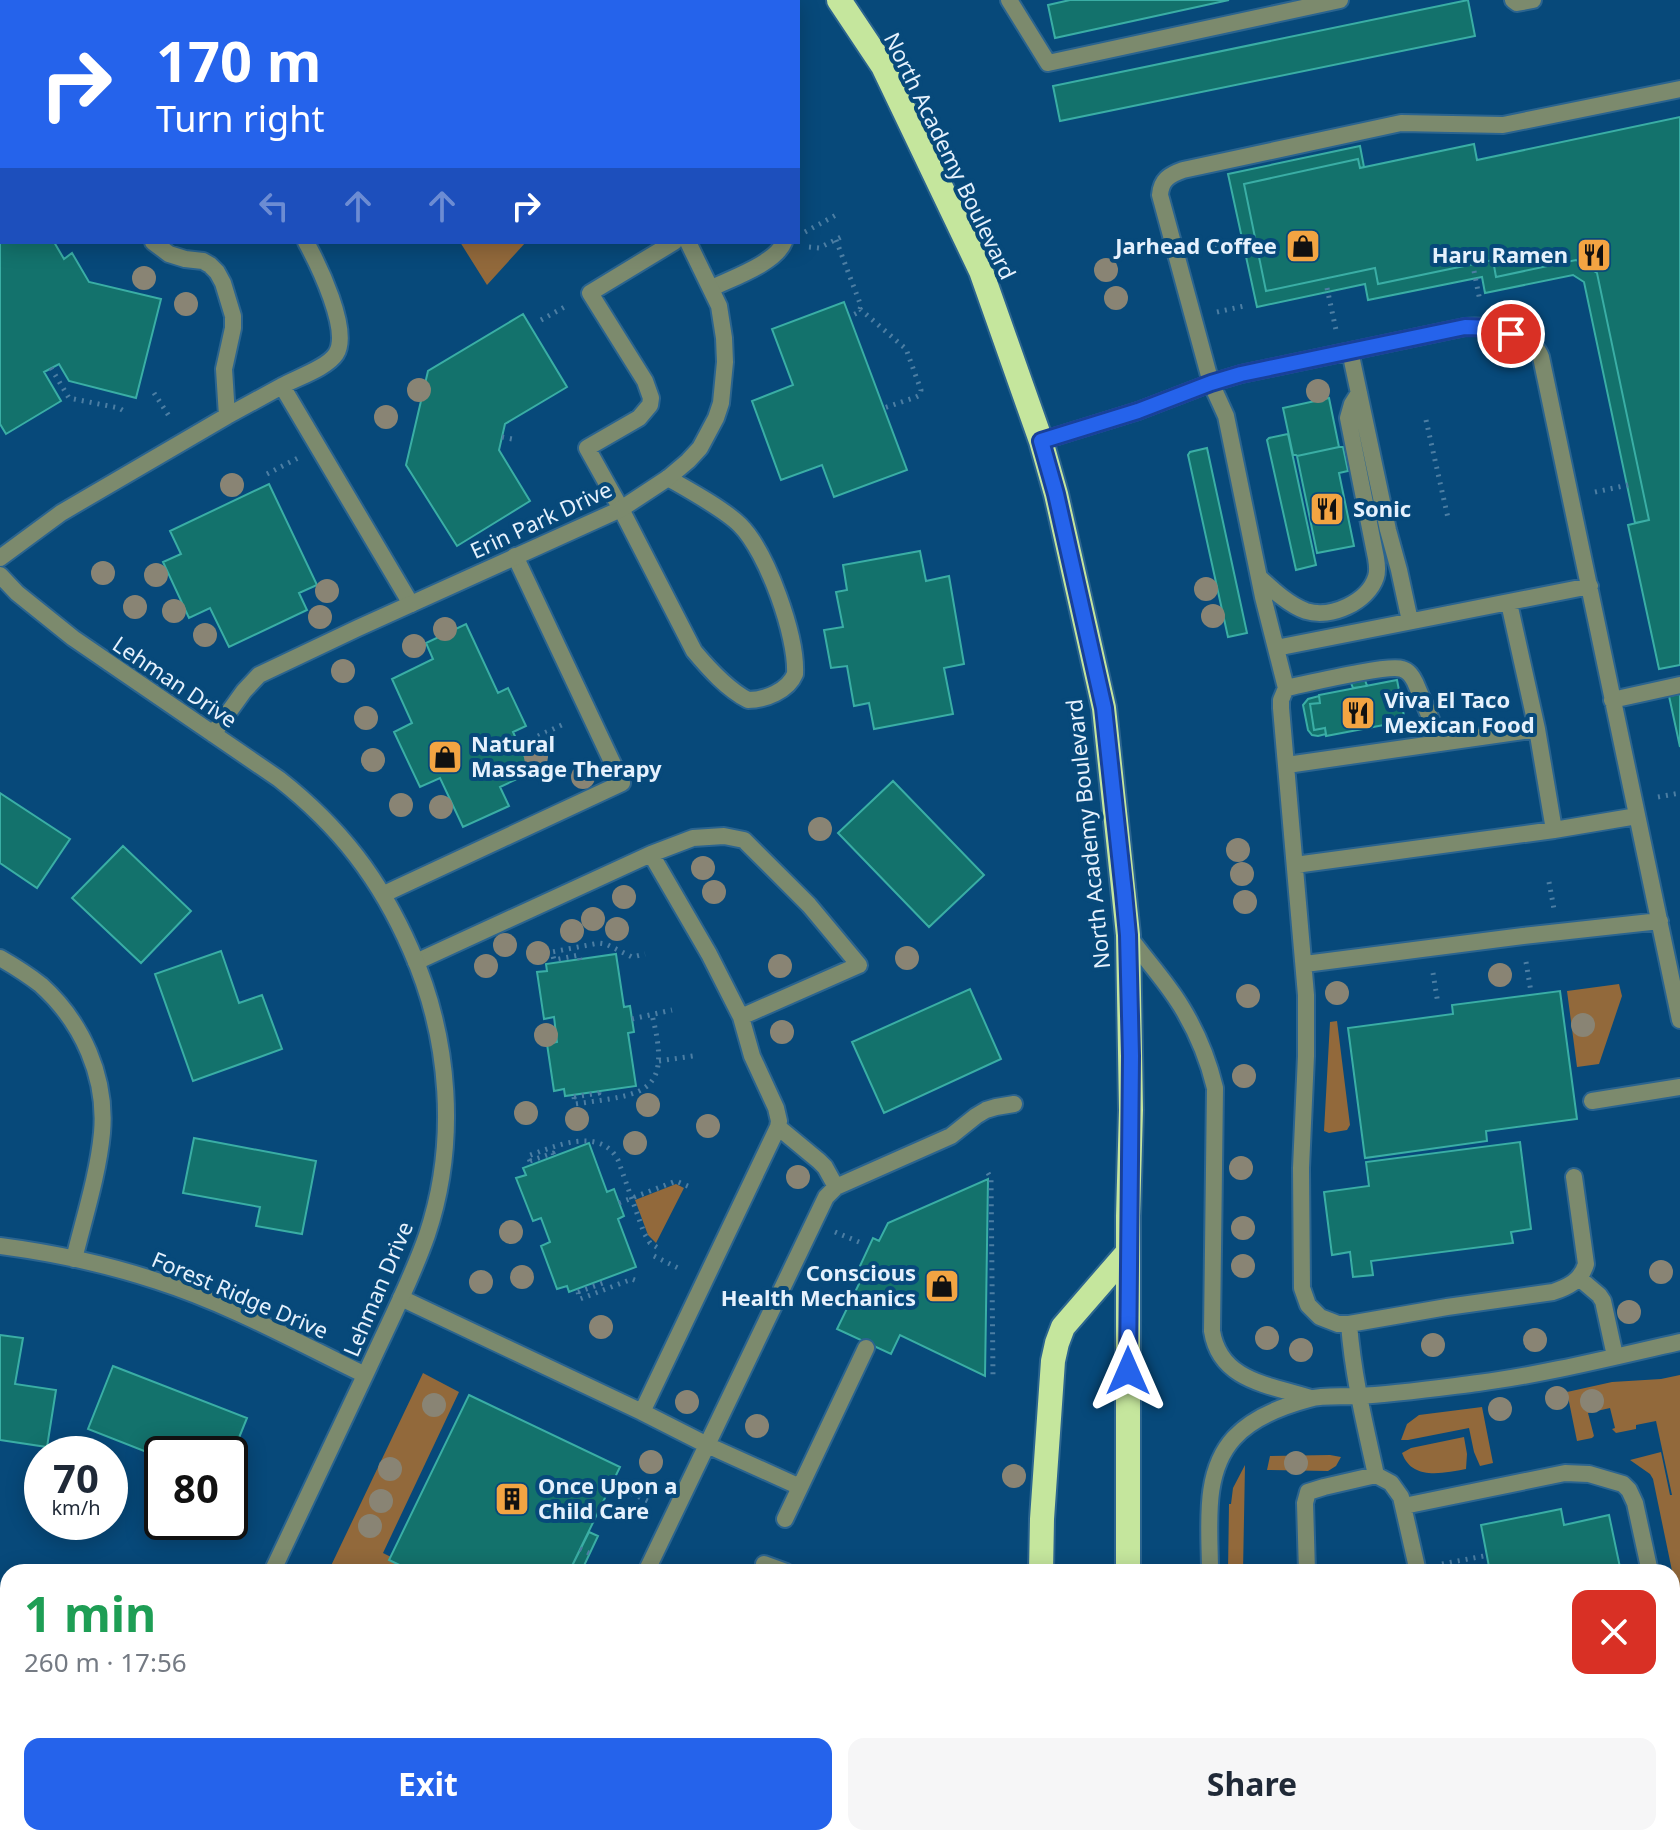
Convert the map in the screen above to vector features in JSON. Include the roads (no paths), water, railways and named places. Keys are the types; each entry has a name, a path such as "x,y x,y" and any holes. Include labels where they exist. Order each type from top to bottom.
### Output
{"highway":[{"name":"North Academy Boulevard","path":"839,0 883,66 981,271 1041,441 1056,494 1104,708 1128,935 1131,1096 1128,1564"},
{"path":"1041,1564 1046,1456 1057,1343 1063,1327 1128,1252"}],"street":[{"path":"1009,0 1048,63 1340,0"},
{"path":"1513,0 1517,3 1533,0"},
{"path":"1574,1177 1586,1264 1572,1285 1553,1292 1349,1324 1338,1324 1320,1317 1308,1305 1302,1288 1305,964 1281,708 1286,688 1259,577 1226,416 1211,383 1161,203 1160,188 1167,177 1183,170 1401,123 1503,125 1680,89"},
{"path":"156,244 169,254 210,265 223,283 233,316 224,369 227,416"},
{"path":"0,558 61,513 227,416 330,361 340,341 336,317 327,287 307,244"},
{"path":"668,478 735,520 756,547 790,630 795,674 783,689 763,698 748,700 704,663 688,639 587,448 639,418 650,405 651,398 645,381 590,293 671,244"},
{"name":"Erin Park Drive","path":"213,734 259,675 621,509 688,461 708,435 721,403 724,384 722,320 712,288 689,244"},
{"path":"712,288 769,259 786,244"},
{"path":"1041,441 1241,374 1475,326 1494,328 1527,340 1538,349 1680,1020"},
{"path":"1346,352 1359,393 1410,621"},
{"path":"282,386 411,604"},
{"path":"1259,577 1295,606 1312,612 1353,604 1372,585 1376,576 1376,558 1348,418 1359,393"},
{"path":"384,894 622,783 515,556"},
{"name":"Lehman Drive","path":"0,575 17,593 73,638 305,800 356,853 384,894 416,962 436,1023 444,1082 446,1139 437,1200 428,1232 401,1298 276,1564"},
{"path":"1276,648 1590,586"},
{"path":"1509,603 1537,729 1554,830"},
{"path":"1286,688 1383,669 1403,669 1415,682 1441,743"},
{"path":"1612,700 1680,685"},
{"path":"1287,765 1537,729"},
{"path":"1295,865 1637,816"},
{"path":"416,962 651,854 693,838 724,836 744,840 809,905 859,965 741,1017"},
{"path":"642,1412 779,1121 752,1056 741,1017 709,954 651,854"},
{"path":"1305,964 1660,921"},
{"path":"1128,935 1180,1004 1209,1063 1215,1088 1212,1331 1216,1347 1227,1365 1243,1376 1311,1398"},
{"path":"0,958 40,985 66,1012 85,1041 97,1078 102,1106 102,1133 74,1259"},
{"path":"1592,1101 1680,1087"},
{"path":"650,1564 826,1197 836,1187 951,1136 986,1110 1014,1104"},
{"path":"778,1127 825,1167 836,1187"},
{"name":"Forest Ridge Drive","path":"0,1246 117,1269 180,1290 365,1375"},
{"path":"1579,1278 1603,1301 1615,1356"},
{"path":"401,1298 800,1487"},
{"path":"1349,1324 1358,1396 1376,1475"},
{"path":"1210,1564 1215,1470 1235,1437 1251,1423 1311,1398 1358,1396 1491,1381 1680,1342"},
{"path":"785,1519 866,1348"},
{"path":"1404,1506 1565,1473 1589,1474 1623,1484 1633,1496 1648,1564"},
{"path":"1307,1564 1305,1503 1308,1492 1376,1475 1397,1489 1404,1506 1416,1564"}],"place":[{"name":"Jarhead Coffee","path":"1303,246"},
{"name":"Haru Ramen","path":"1594,255"},
{"name":"Sonic","path":"1327,509"},
{"name":"Viva El Taco Mexican Food","path":"1358,713"},
{"name":"Natural Massage Therapy","path":"445,757"},
{"name":"Conscious Health Mechanics","path":"942,1286"},
{"name":"Once Upon a Child Care","path":"512,1499"}]}
